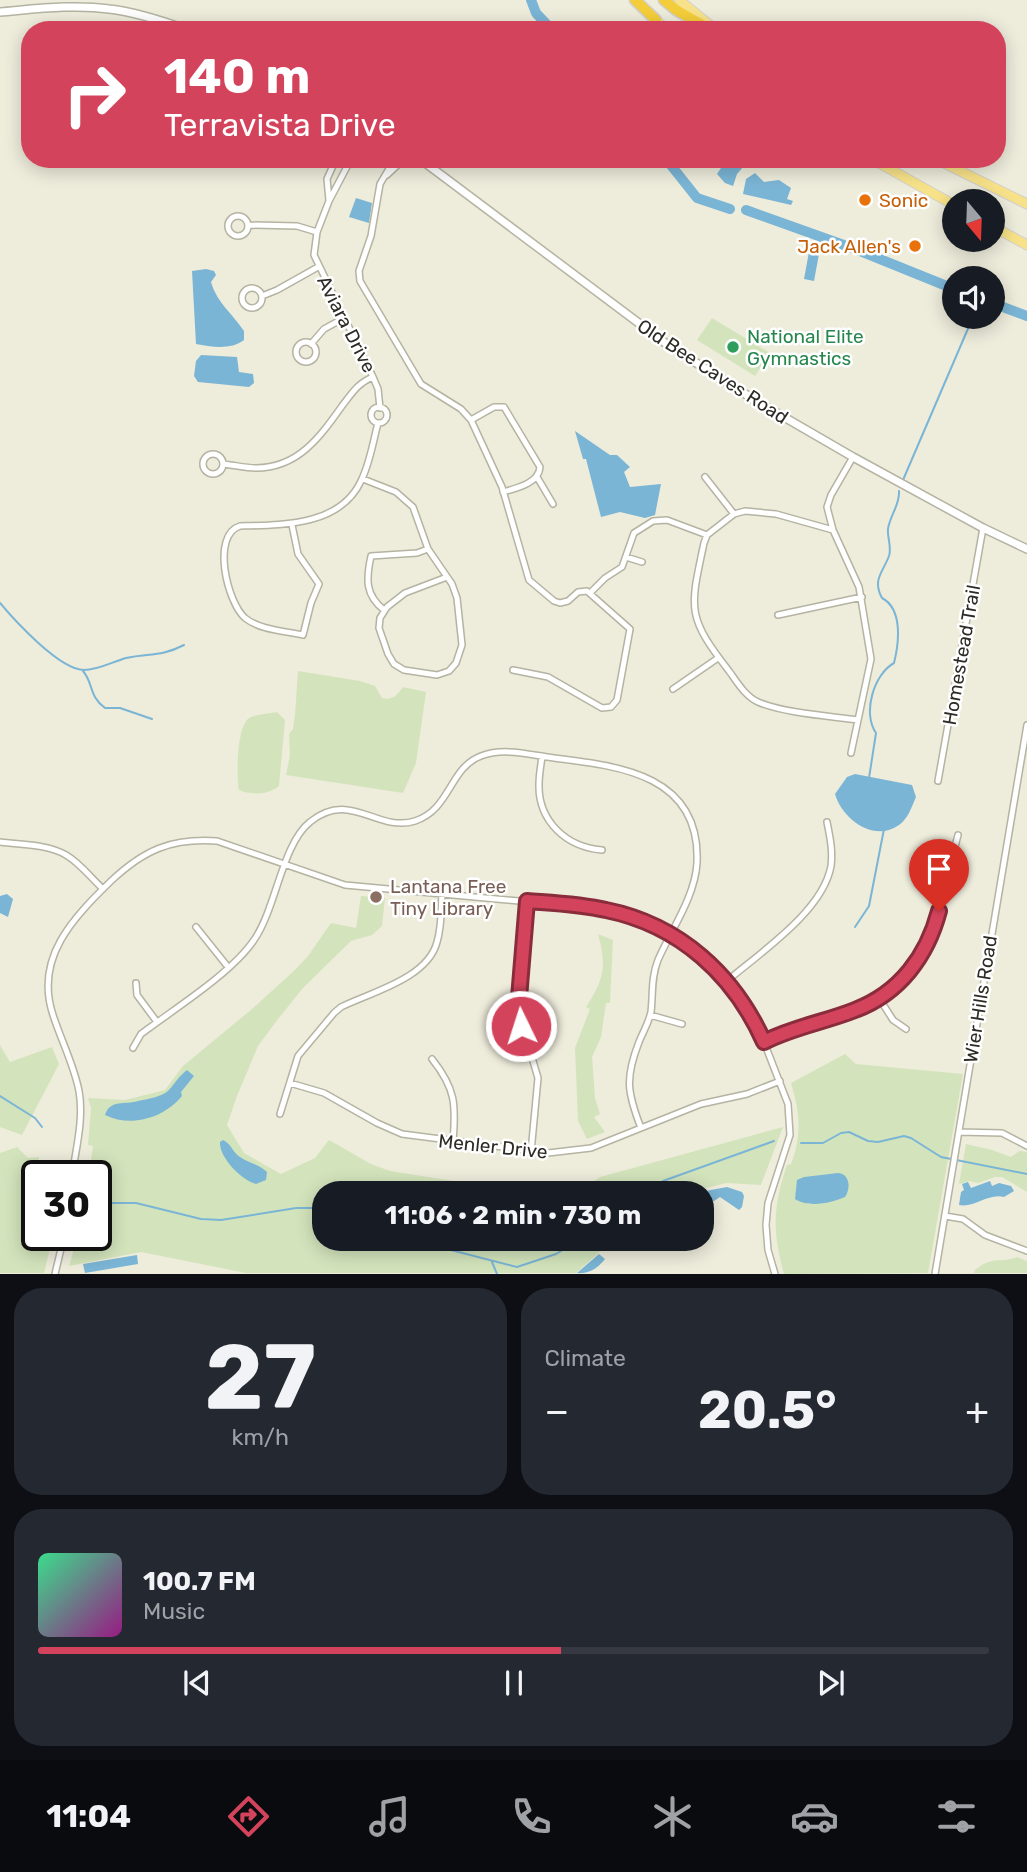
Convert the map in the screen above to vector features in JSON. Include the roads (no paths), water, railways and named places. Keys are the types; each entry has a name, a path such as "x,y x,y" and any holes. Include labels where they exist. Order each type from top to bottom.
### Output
{"highway":[{"path":"632,0 656,20"},
{"path":"664,0 697,21"}],"main road":[{"path":"679,0 704,21"},
{"path":"888,168 942,198"},
{"path":"954,168 1027,204"},
{"path":"1005,233 1027,245"}],"street":[{"path":"0,12 108,8 165,21"},
{"name":"Aviara Drive","path":"329,201 327,179 332,168"},
{"name":"Aviara Drive","path":"344,168 317,232 314,255 373,377 378,389 380,408"},
{"path":"390,168 379,189 372,232 359,271 360,281 421,384 461,409 471,420 503,492 529,580 557,602 568,601 581,591 590,593 629,629 620,688 614,705 602,708 548,677 513,670"},
{"name":"Old Bee Caves Road","path":"431,168 668,345 753,399 853,457 1027,549"},
{"path":"248,225 297,226 317,232"},
{"path":"262,296 318,267"},
{"path":"311,344 324,329 345,318"},
{"path":"223,464 263,467 295,458 320,437 356,387 373,377"},
{"path":"471,420 494,407 506,408 540,467 537,477 518,488 503,492"},
{"name":"Aviara Drive","path":"378,423 372,420 371,413 380,408"},
{"name":"Aviara Drive","path":"292,525 298,554 319,584 303,635 253,623 237,610 228,588 224,567 228,535 240,526 292,525 323,516 336,509 354,492 363,478 378,423 386,418 385,411 380,408"},
{"path":"851,753 871,659 862,597 833,530 828,502 853,457"},
{"path":"537,477 553,504"},
{"path":"705,477 734,514"},
{"path":"363,478 396,492 413,507 428,549 447,578 457,598 462,645 456,663 445,673 430,675 404,670 394,664 388,654 379,628 380,618 384,610 408,591 447,578"},
{"path":"833,530 776,514 745,511 734,514 708,536 693,598 694,615 701,632 719,658 746,694 759,703 858,720"},
{"path":"590,593 605,578 620,569 634,533 658,520 667,520 708,536"},
{"name":"Homestead Trail","path":"938,781 983,528"},
{"path":"384,610 369,593 367,577 371,556 417,553 428,549"},
{"path":"626,557 642,562"},
{"path":"778,615 862,597"},
{"path":"673,690 719,658"},
{"name":"Wier Hills Road","path":"935,1273 1027,725"},
{"path":"133,1048 136,1040 246,951 261,930 299,834 323,813 348,809 393,823 416,820 427,816 442,803 457,775 477,758 495,752 511,751 604,765 637,772 659,784 676,799 691,825 697,861 691,891 654,972 650,1015 628,1077 631,1101 641,1128"},
{"path":"542,756 538,785 548,820 573,844 601,850"},
{"path":"727,981 802,916 820,894 831,862 827,822"},
{"path":"764,1042 803,1026 856,1010 879,998 911,970 934,929 958,835"},
{"path":"74,1160 80,1116 79,1094 51,1011 48,975 62,936 103,889 125,868 148,852 186,841 217,841 345,885 606,909 671,933 708,961 727,981 750,1013 788,1104 791,1125 786,1151 768,1203 767,1237 775,1273"},
{"path":"0,842 60,853 71,859 103,889"},
{"path":"279,1114 295,1063 334,1013 341,1007 413,974 429,960 439,934 442,893"},
{"path":"527,901 518,1010 538,1078 530,1152"},
{"path":"196,926 229,967"},
{"path":"136,983 137,995 157,1022"},
{"path":"879,998 893,1020 906,1028"},
{"path":"650,1015 682,1024"},
{"path":"432,1059 445,1076 454,1096 456,1112 453,1142"},
{"name":"Menler Drive","path":"290,1083 324,1093 377,1124 402,1134 553,1153 582,1150 712,1100 747,1094 780,1081"},
{"path":"959,1132 1002,1133 1027,1146"},
{"path":"946,1216 963,1219 985,1234 1027,1251"},
{"path":"55,1273 60,1251"}],"water":[{"path":"721,168 742,168 733,186 725,183 717,174"},
{"path":"755,173 764,182 779,180 791,188 787,199 793,201 791,205 743,194 746,179"},
{"path":"356,198 372,203 369,223 349,217"},
{"path":"809,252 819,254 814,281 804,279"},
{"path":"192,271 214,271 216,275 211,282 214,289 244,331 244,340 239,343 221,347 196,344"},
{"path":"201,355 237,357 239,372 253,374 254,383 249,387 198,382 194,376 196,361"},
{"path":"575,431 610,455 617,455 630,467 624,472 630,487 661,484 655,515 645,518 620,512 601,517 586,459 583,459"},
{"path":"855,774 912,785 916,797 899,825 889,830 870,830 860,826 844,812 835,794 847,777"},
{"path":"7,894 13,899 8,917 0,913 0,896"},
{"path":"187,1070 194,1076 181,1092 182,1096 175,1104 157,1115 125,1121 105,1115 114,1105 162,1094"},
{"path":"223,1140 240,1157 267,1172 266,1180 256,1184 238,1173 223,1154 220,1142"},
{"path":"838,1173 845,1176 848,1182 845,1197 813,1204 795,1199 797,1180"},
{"path":"990,1181 992,1186 999,1183 1011,1186 1014,1191 1004,1197 992,1197 959,1205 961,1192 964,1190 962,1184 968,1182 971,1188"},
{"path":"727,1187 742,1192 742,1207 739,1210 720,1197 714,1201 714,1189"},
{"path":"599,1254 605,1259 599,1266 589,1272 577,1273"},
{"path":"137,1255 138,1264 85,1273 83,1264"}],"waterway":[{"path":"531,0 536,13 544,21"},
{"path":"673,168 697,198 730,209"},
{"path":"746,210 942,284"},
{"path":"1005,308 1027,316"},
{"path":"903,480 968,329"},
{"path":"869,778 876,733 870,715 872,695 881,676 894,663 897,646 896,618 889,603 879,592 878,581 890,553 888,529 899,491"},
{"path":"0,603 51,654 74,668 94,669 126,658 162,653 184,645"},
{"path":"83,671 93,694 105,708 120,708 152,719"},
{"path":"855,927 869,906 884,829"},
{"path":"0,1096 35,1118 42,1127"},
{"path":"801,1143 823,1143 841,1133 849,1132 868,1141 878,1142 904,1136 941,1157 1027,1174"},
{"path":"663,1181 774,1141"},
{"path":"112,1203 136,1203 201,1219 221,1220 312,1208"},
{"path":"455,1251 517,1267 561,1251"},
{"path":"492,1262 497,1274"}],"place":[{"name":"Sonic","path":"865,200"},
{"name":"Jack Allen's","path":"915,246"},
{"name":"National Elite Gymnastics","path":"733,347"},
{"name":"Lantana Free Tiny Library","path":"376,897"}]}
